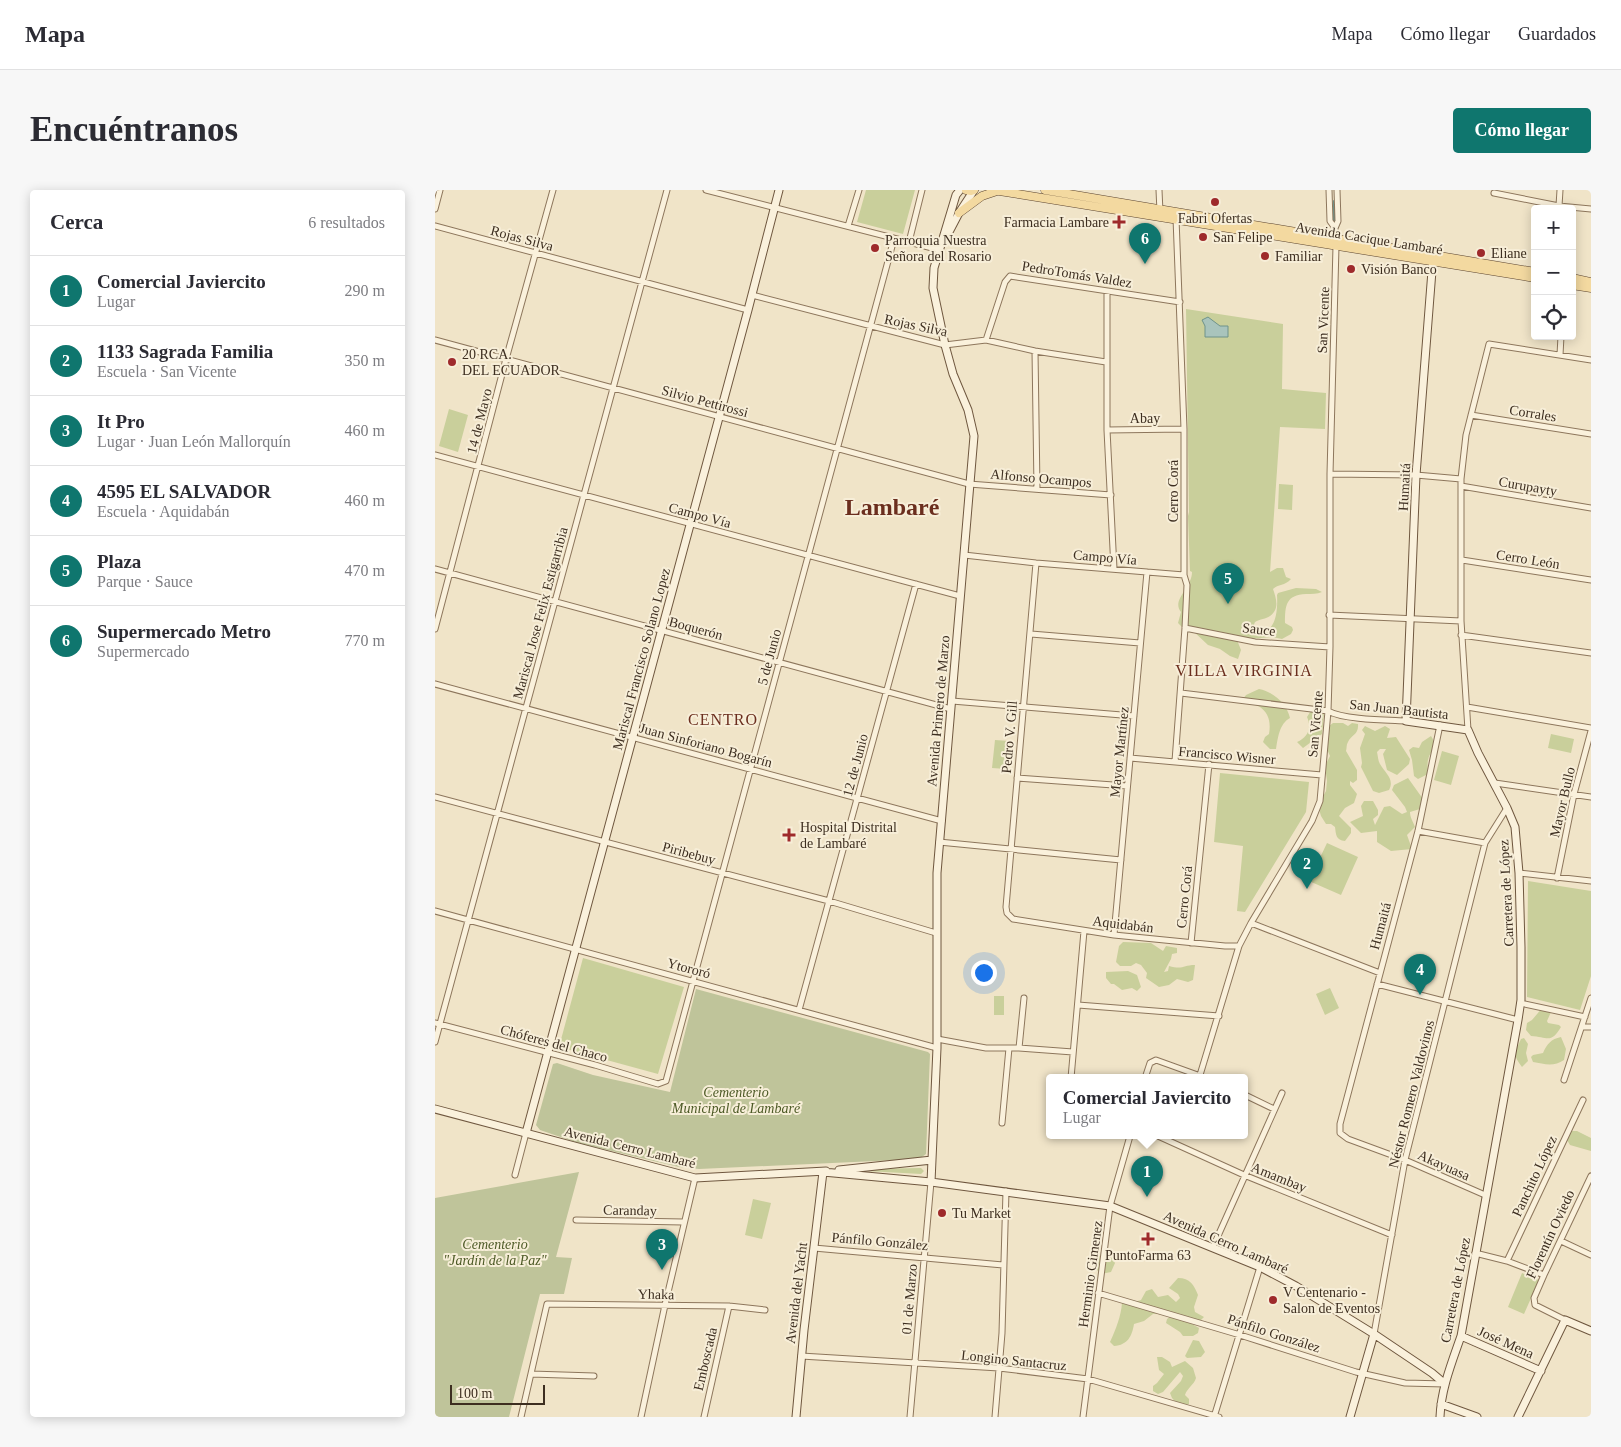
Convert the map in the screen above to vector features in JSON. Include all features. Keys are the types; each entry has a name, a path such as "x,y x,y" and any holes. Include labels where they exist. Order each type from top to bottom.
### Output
{"main road":[{"path":"966,190 974,190"},
{"name":"Avenida Cacique Lambaré","path":"993,190 1160,213"},
{"path":"959,213 981,196 997,190"},
{"name":"Avenida Cacique Lambaré","path":"1045,190 1176,216 1433,258 1531,271"},
{"name":"Avenida Cacique Lambaré","path":"1433,258 1531,277"},
{"path":"1576,279 1591,282"},
{"path":"1576,285 1591,288"}],"street":[{"path":"435,209 440,190"},
{"name":"14 de Mayo","path":"435,629 506,359 553,190"},
{"name":"Mariscal Jose Felix Estigarribia","path":"435,1042 437,1024 469,920 667,190"},
{"path":"707,190 940,250"},
{"name":"Mariscal Francisco Solano Lopez","path":"526,1133 720,417 779,190"},
{"path":"848,226 859,190"},
{"path":"909,242 921,190"},
{"name":"Avenida Primero de Marzo","path":"931,1182 937,1048 936,893 974,436 968,410 953,374 933,288 934,268 957,194 960,190"},
{"name":"Avenida Primero de Marzo","path":"940,250 959,213 974,190"},
{"path":"1159,190 1160,213"},
{"name":"San Vicente","path":"1200,1074 1239,946 1313,821 1320,801 1328,710 1330,647 1330,474 1336,242 1335,228 1330,221 1329,190"},
{"name":"San Vicente","path":"1335,228 1339,221 1337,190"},
{"path":"1559,205 1560,190"},
{"path":"1494,193 1554,205"},
{"path":"1576,208 1591,210"},
{"name":"Cerro Corá","path":"1175,761 1187,585 1184,575 1184,429 1176,216"},
{"name":"Rojas Silva","path":"435,226 748,310"},
{"name":"5 de Junio","path":"666,1081 894,239"},
{"name":"Humaitá","path":"1406,721 1412,618 1416,475 1433,258"},
{"name":"PedroTomás Valdez","path":"986,340 1005,282 1010,276 1180,302"},
{"path":"1107,291 1107,430 1113,570"},
{"name":"Rojas Silva","path":"752,295 945,345 986,340 1035,351 1106,362"},
{"name":"Silvio Pettirossi","path":"435,340 969,484"},
{"path":"1561,340 1560,355 1591,360"},
{"name":"Carretera de López","path":"1440,1417 1445,1384 1461,1336 1520,1003 1519,873 1515,827 1495,783 1477,753 1468,730 1461,635 1461,479 1466,436 1489,344 1560,355"},
{"path":"1035,351 1037,490"},
{"name":"Corrales","path":"1471,415 1591,434"},
{"name":"Abay","path":"1107,430 1184,429"},
{"name":"Campo Vía","path":"435,455 960,596"},
{"path":"1330,474 1416,475 1461,479"},
{"name":"Alfonso Ocampos","path":"969,484 1111,495"},
{"name":"Curupayty","path":"1461,486 1591,508"},
{"name":"Campo Vía","path":"964,555 1184,575"},
{"name":"Cerro León","path":"1462,560 1591,580"},
{"name":"Pedro V. Gill","path":"1007,913 1006,906 1036,563"},
{"name":"Boquerón","path":"435,569 887,691 952,705"},
{"name":"Mayor Martínez","path":"1114,935 1147,572"},
{"name":"12 de Junio","path":"799,1010 916,584"},
{"path":"1329,615 1461,621"},
{"name":"Sauce","path":"1185,628 1255,642 1330,647"},
{"path":"1031,634 1140,643"},
{"path":"1461,635 1591,653"},
{"name":"Juan Sinforiano Bogarín","path":"435,684 942,821"},
{"name":"San Juan Bautista","path":"1181,693 1328,710 1336,714 1440,725 1468,730"},
{"path":"952,705 1023,706 1134,716"},
{"name":"San Juan Bautista","path":"1467,707 1591,730"},
{"name":"Humaitá","path":"1340,1133 1340,1124 1418,831 1440,725"},
{"name":"Mayor Bullo","path":"1557,878 1574,794 1591,730"},
{"name":"Francisco Wisner","path":"1130,758 1322,775"},
{"name":"Cerro Corá","path":"1191,943 1209,764"},
{"path":"1017,778 1127,786"},
{"path":"1495,783 1591,797"},
{"name":"Piribebuy","path":"435,797 829,901 936,933"},
{"name":"Néstor Romero Valdovinos","path":"1374,1334 1405,1160 1485,844 1507,808"},
{"path":"1418,831 1485,844"},
{"path":"939,842 1121,860"},
{"path":"1519,873 1591,882"},
{"name":"Ytororó","path":"435,911 937,1048"},
{"name":"Aquidabán","path":"1007,913 1013,919 1084,931 1191,943 1239,946"},
{"path":"1251,923 1380,973"},
{"path":"1071,1074 1084,931"},
{"path":"1377,984 1518,1020"},
{"path":"1019,1048 1024,998"},
{"path":"1564,1080 1591,998"},
{"path":"1520,1003 1585,1017"},
{"path":"1078,1005 1219,1016"},
{"name":"Chóferes del Chaco","path":"437,1024 595,1064 658,1084 666,1081"},
{"path":"1582,1027 1591,1027"},
{"path":"937,1039 986,1048 1019,1048 1073,1052"},
{"path":"1001,1123 1009,1048"},
{"path":"1146,1074 1150,1063 1159,1060 1197,1074"},
{"path":"1213,1247 1281,1093"},
{"path":"1248,1096 1274,1109"},
{"name":"Panchito López","path":"1507,1261 1583,1100"},
{"name":"Avenida Cerro Lambaré","path":"435,1109 695,1178 823,1172 932,1160"},
{"path":"515,1175 526,1133"},
{"name":"Akayuasa","path":"1340,1133 1347,1139 1405,1160 1485,1195"},
{"name":"Herminio Gimenez","path":"1083,1417 1110,1206 1129,1139"},
{"name":"Amambay","path":"1165,1139 1392,1235"},
{"name":"Avenida Cerro Lambaré","path":"823,1172 931,1182 1110,1206 1260,1267 1296,1286 1374,1334 1432,1373 1445,1384"},
{"name":"Avenida del Yacht","path":"796,1417 801,1356 823,1172"},
{"path":"641,1417 683,1222 695,1178"},
{"name":"Florentín Oviedo","path":"1565,1320 1535,1305 1534,1302 1544,1275 1591,1178"},
{"name":"01 de Marzo","path":"910,1417 931,1182"},
{"path":"995,1417 1002,1333 1006,1191"},
{"name":"Caranday","path":"576,1220 683,1222"},
{"path":"1561,1241 1591,1255"},
{"name":"Pánfilo González","path":"814,1248 1003,1265"},
{"path":"1475,1253 1507,1261 1544,1275"},
{"path":"1216,1417 1260,1267"},
{"name":"Pánfilo González","path":"1098,1293 1363,1374 1405,1383 1445,1384"},
{"name":"Yhaka","path":"531,1374 547,1304 729,1306 765,1310"},
{"name":"Emboscada","path":"704,1417 729,1306"},
{"path":"1517,1417 1565,1320 1591,1331"},
{"path":"1350,1417 1374,1334"},
{"name":"José Mena","path":"1461,1336 1541,1371"},
{"name":"Longino Santacruz","path":"801,1356 999,1368 1087,1379 1216,1417"},
{"path":"521,1417 531,1374 594,1376"},
{"path":"1441,1404 1477,1417"}],"green space":[{"path":"866,190 915,190 903,234 857,222"},
{"path":"1186,309 1283,324 1282,389 1326,393 1325,429 1280,427 1270,572 1277,568 1283,568 1286,577 1291,579 1273,589 1276,603 1275,610 1268,617 1255,622 1253,627 1267,630 1271,627 1276,615 1278,593 1296,588 1316,589 1322,592 1294,596 1288,602 1285,611 1285,623 1292,627 1291,634 1282,639 1272,637 1237,640 1241,650 1238,659 1208,645 1192,630 1184,629 1178,623 1181,612 1179,607 1180,598 1189,583 1192,572 1190,571 1188,516"},
{"path":"449,409 468,415 458,452 439,446"},
{"path":"1279,484 1293,485 1292,510 1278,509"},
{"path":"1259,689 1279,699 1286,708 1290,718 1281,728 1276,749 1270,749 1263,742 1269,734 1270,725 1267,714 1262,708 1243,699 1246,695"},
{"path":"1312,709 1324,712 1322,734 1303,748 1297,742 1304,738 1308,732 1307,717"},
{"path":"1333,723 1343,723 1348,726 1352,723 1358,724 1357,730 1347,743 1346,751 1357,770 1357,780 1353,783 1350,781 1350,785 1357,794 1354,803 1345,808 1339,816 1351,828 1351,833 1345,841 1338,838 1335,827 1331,824 1326,824 1318,806 1326,791 1325,766 1330,756 1326,747 1329,726"},
{"path":"1365,726 1375,731 1385,726 1390,729 1387,738 1396,737 1410,759 1409,764 1397,775 1387,770 1383,754 1386,749 1380,749 1377,752 1379,763 1389,776 1391,783 1389,790 1379,793 1373,791 1361,767 1360,748 1365,734 1362,730"},
{"path":"1551,734 1574,739 1571,753 1548,748"},
{"path":"1431,736 1434,746 1428,760 1428,774 1418,779 1414,776 1409,750 1413,747 1419,748 1422,742"},
{"path":"995,740 1009,741 1006,769 992,768"},
{"path":"1442,751 1459,756 1451,785 1434,780"},
{"path":"1220,773 1309,782 1306,812 1245,912 1237,911 1243,846 1214,842"},
{"path":"1408,778 1423,799 1420,809 1410,812 1415,827 1407,835 1412,849 1391,851 1377,842 1377,831 1361,833 1350,822 1363,816 1361,806 1364,801 1373,801 1378,810 1378,815 1373,819 1375,825 1384,807 1390,806 1402,814 1407,812 1392,790 1394,785"},
{"path":"1327,843 1358,857 1341,895 1309,881"},
{"path":"1528,881 1591,891 1591,976 1580,1010 1527,997"},
{"path":"1123,942 1151,943 1163,951 1166,946 1177,948 1177,953 1172,954 1164,972 1168,971 1169,966 1195,965 1193,980 1188,982 1177,979 1169,985 1159,987 1146,978 1147,973 1141,965 1136,963 1131,966 1120,966 1116,962 1119,946"},
{"path":"583,958 684,987 658,1074 559,1047"},
{"path":"1128,971 1137,975 1141,987 1137,991 1132,988 1122,990 1111,984 1106,978 1106,972"},
{"path":"1330,988 1339,1008 1325,1015 1316,994"},
{"name":"Cementerio Municipal de Lambaré","path":"696,989 928,1052 930,1054 926,1154 919,1159 699,1169 679,1167 578,1143 540,1130 536,1125 553,1064 557,1063 593,1075 670,1092"},
{"path":"994,996 1004,996 1004,1015 994,1015"},
{"path":"1543,1007 1551,1012 1548,1023 1561,1027 1552,1038 1531,1036 1526,1030 1527,1023"},
{"path":"1561,1037 1566,1049 1564,1060 1553,1064 1533,1062 1531,1057 1533,1055 1543,1053 1550,1042"},
{"path":"1524,1038 1528,1044 1526,1053 1528,1061 1522,1067 1515,1053 1521,1039"},
{"path":"1571,1131 1577,1131 1591,1138 1591,1151 1570,1145 1567,1140"},
{"path":"921,1168 924,1171 921,1174 866,1171 867,1169"},
{"name":"Cementerio \"Jardín de la Paz\"","path":"579,1172 556,1257 572,1258 564,1294 540,1294 509,1417 435,1417 435,1198"},
{"path":"753,1199 771,1203 762,1239 745,1235"},
{"path":"1109,1254 1115,1263 1111,1272 1101,1274 1097,1270 1099,1256"},
{"path":"1522,1273 1539,1280 1524,1314 1508,1307"},
{"path":"1178,1278 1186,1279 1191,1283 1198,1295 1194,1307 1195,1312 1204,1317 1200,1321 1185,1320 1199,1328 1198,1333 1193,1336 1183,1336 1166,1323 1167,1319 1171,1316 1169,1312 1153,1314 1144,1321 1134,1324 1129,1339 1123,1344 1114,1346 1110,1342 1121,1313 1122,1303 1141,1300 1146,1291 1152,1289 1158,1297 1168,1295 1176,1302 1180,1298 1178,1294 1169,1288"},
{"path":"1193,1340 1199,1341 1205,1352 1201,1357 1187,1358 1185,1356"},
{"path":"1157,1357 1162,1357 1170,1362 1172,1367 1185,1361 1193,1368 1196,1378 1185,1395 1189,1399 1189,1404 1179,1406 1170,1393 1181,1381 1183,1376 1180,1372 1163,1392 1158,1394 1153,1391 1153,1386 1164,1374 1159,1370"}],"water":[{"path":"1208,317 1220,326 1228,326 1228,337 1205,337 1205,326 1202,320"}],"waterway":[{"path":"1334,201 1334,221"}],"place":[{"name":"Fabri Ofertas","path":"1215,202"},
{"name":"Farmacia Lambare","path":"1119,222"},
{"name":"San Felipe","path":"1203,237"},
{"name":"Parroquia Nuestra Señora del Rosario","path":"875,248"},
{"name":"Eliane","path":"1481,253"},
{"name":"Familiar","path":"1265,256"},
{"name":"Supermercado Metro","path":"1145,264"},
{"name":"Visión Banco","path":"1351,269"},
{"name":"20 RCA. DEL ECUADOR","path":"452,362"},
{"name":"Plaza","path":"1228,604"},
{"name":"Hospital Distrital de Lambaré","path":"789,835"},
{"name":"1133 Sagrada Familia","path":"1307,889"},
{"name":"4595 EL SALVADOR","path":"1420,995"},
{"name":"Comercial Javiercito","path":"1147,1197"},
{"name":"Tu Market","path":"942,1213"},
{"name":"PuntoFarma 63","path":"1148,1239"},
{"name":"It Pro","path":"662,1270"},
{"name":"V Centenario - Salon de Eventos","path":"1273,1300"}],"district":[{"name":"Lambaré","path":"892,507"},
{"name":"VILLA VIRGINIA","path":"1244,670"},
{"name":"CENTRO","path":"723,719"}]}
